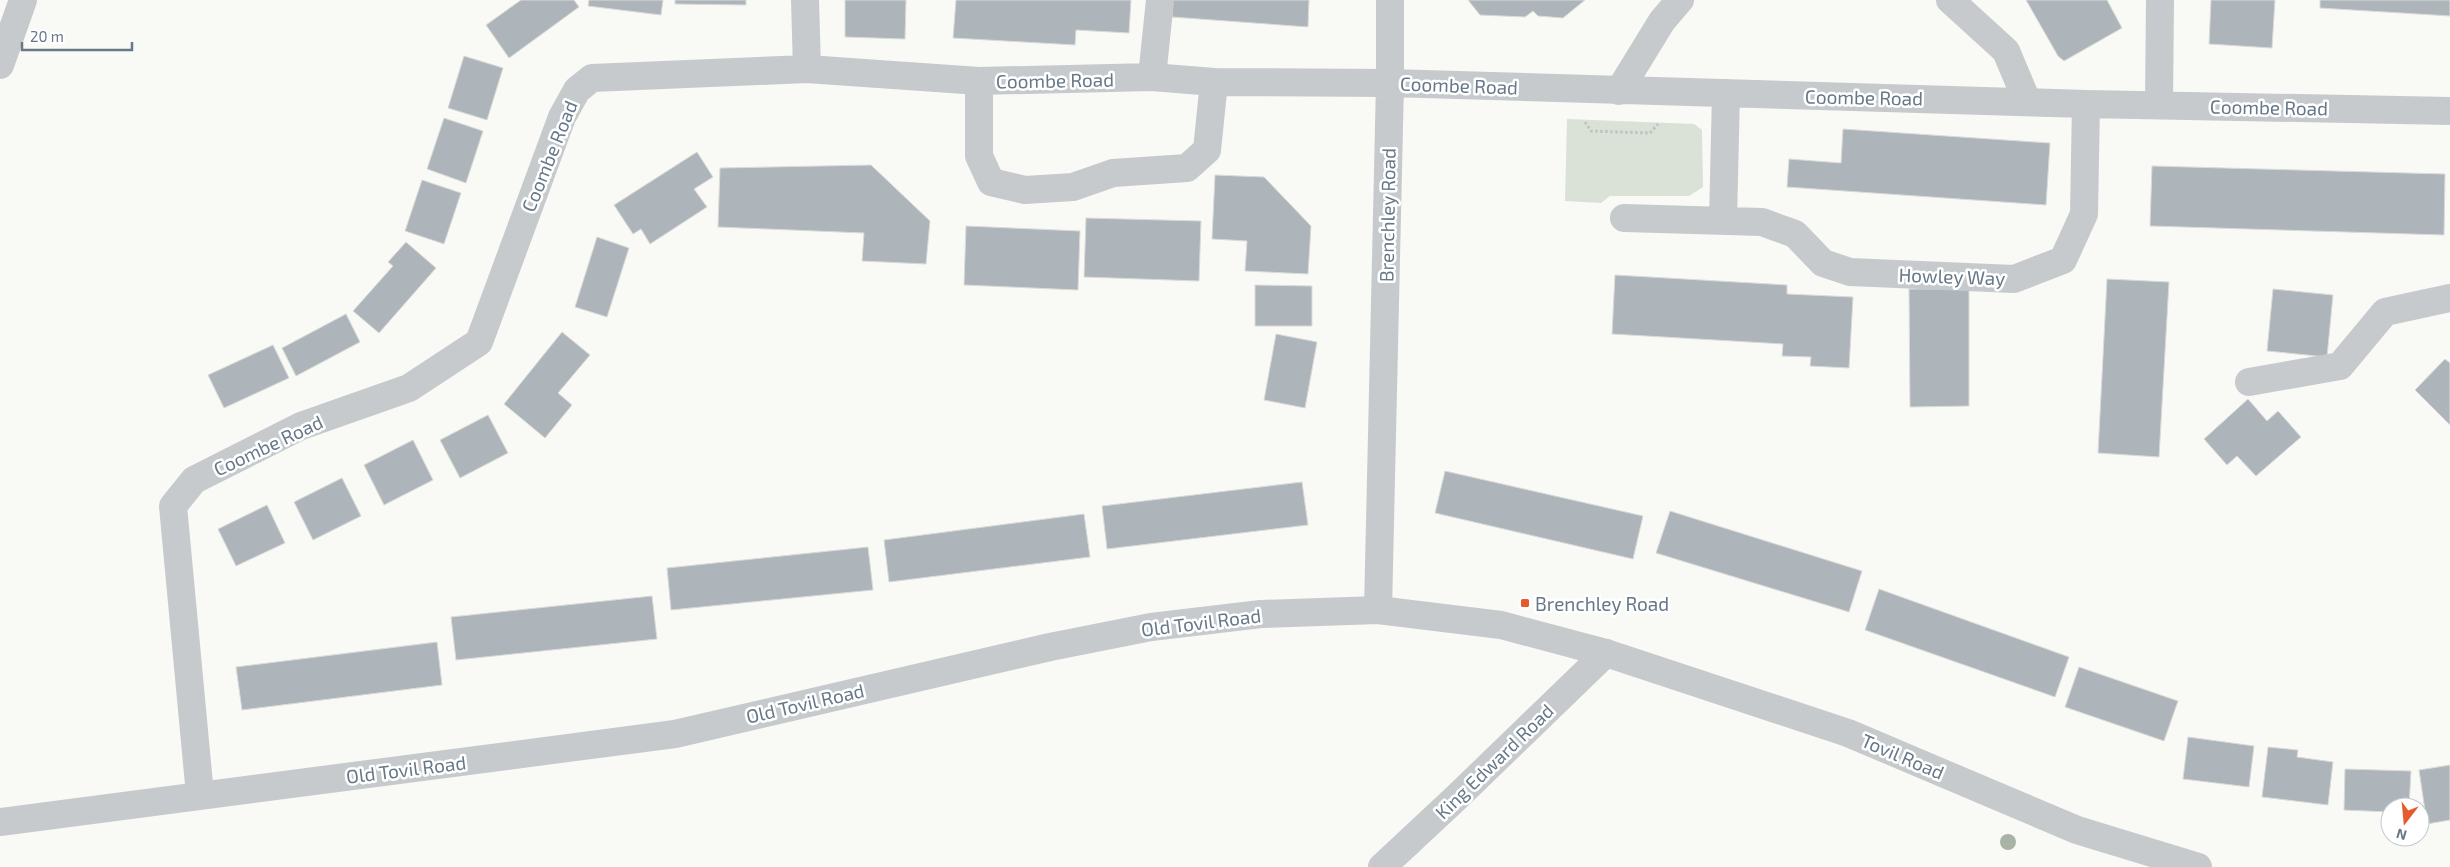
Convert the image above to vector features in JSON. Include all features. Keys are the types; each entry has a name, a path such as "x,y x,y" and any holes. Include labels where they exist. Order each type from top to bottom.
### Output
{"street":[{"path":"0,65 23,0"},
{"path":"805,0 807,69"},
{"path":"1152,77 1160,0"},
{"name":"Brenchley Road","path":"1378,610 1390,83 1390,0"},
{"path":"1620,91 1662,21 1680,0"},
{"path":"1950,0 2006,51 2026,101"},
{"path":"2159,104 2160,0"},
{"name":"Coombe Road","path":"200,796 173,506 194,480 302,426 409,388 479,342 562,117 576,90 592,78 807,69 979,81 1152,77 1214,82 1390,83 2086,104 2450,111"},
{"path":"979,81 979,156 991,182 1025,190 1073,187 1113,174 1187,168 1207,150 1214,82"},
{"path":"1724,220 1726,93"},
{"name":"Howley Way","path":"1624,218 1762,222 1795,234 1823,263 1850,272 2014,279 2063,260 2084,214 2086,104"},
{"path":"2248,382 2340,366 2385,312 2450,298"},
{"name":"Old Tovil Road","path":"0,822 674,734 1050,647 1151,626 1261,614 1378,610 1501,625 1606,653"},
{"name":"King Edward Road","path":"1382,867 1606,653"},
{"name":"Tovil Road","path":"1606,653 1848,733 2077,830 2198,867"}],"shaded area":[{"path":"1567,119 1694,124 1702,130 1703,187 1689,196 1610,196 1601,203 1565,201"}],"building":[{"path":"521,0 574,0 579,7 509,58 486,25"},
{"path":"589,0 663,0 661,15 588,6"},
{"path":"675,0 746,0 746,5 675,4"},
{"path":"845,0 906,0 905,39 845,37"},
{"path":"956,0 1131,0 1129,33 1076,30 1075,45 953,38"},
{"path":"1173,0 1309,0 1308,27 1172,17"},
{"path":"1468,0 1585,0 1563,18 1538,16 1533,11 1525,17 1480,15"},
{"path":"2026,0 2107,0 2122,28 2064,61 2058,56"},
{"path":"2211,0 2275,0 2272,48 2209,44"},
{"path":"2320,0 2450,0 2450,16 2320,8"},
{"path":"464,56 503,68 487,120 448,108"},
{"path":"444,118 483,131 466,183 427,169"},
{"path":"1843,129 2050,143 2046,205 1787,187 1789,159 1841,163"},
{"path":"697,152 713,177 694,189 707,207 650,244 641,229 633,234 614,205"},
{"path":"871,165 930,221 926,264 862,261 864,233 718,227 720,168"},
{"path":"2152,166 2445,174 2444,235 2150,226"},
{"path":"1215,175 1264,177 1311,226 1308,274 1245,271 1247,241 1212,239"},
{"path":"422,180 461,193 444,244 405,231"},
{"path":"1086,218 1201,221 1199,281 1084,277"},
{"path":"966,226 1080,231 1078,290 964,285"},
{"path":"597,237 629,248 607,317 575,307"},
{"path":"406,242 436,268 379,333 353,311 393,266 388,262"},
{"path":"1615,275 1787,285 1787,294 1853,297 1849,368 1810,366 1811,357 1782,356 1783,344 1612,334"},
{"path":"2107,279 2169,282 2159,457 2098,453"},
{"path":"1255,285 1312,286 1312,326 1255,326"},
{"path":"1909,289 1969,289 1969,406 1910,407"},
{"path":"2273,289 2333,295 2327,357 2267,351"},
{"path":"346,314 360,342 296,376 282,348"},
{"path":"562,332 590,355 558,393 572,405 545,438 504,404"},
{"path":"1276,334 1317,342 1305,408 1264,400"},
{"path":"273,345 289,378 224,408 208,375"},
{"path":"2445,359 2450,363 2450,425 2415,390"},
{"path":"2248,399 2267,421 2278,411 2301,437 2256,476 2237,456 2227,465 2204,439"},
{"path":"488,415 508,453 460,478 440,440"},
{"path":"413,440 433,480 384,505 364,465"},
{"path":"1445,471 1643,516 1633,559 1435,513"},
{"path":"342,478 361,516 313,540 294,502"},
{"path":"1302,482 1308,525 1107,549 1102,506"},
{"path":"267,505 285,543 236,566 218,529"},
{"path":"1670,511 1862,571 1849,612 1656,553"},
{"path":"1084,514 1090,557 889,582 884,540"},
{"path":"868,547 873,590 671,610 667,568"},
{"path":"1879,589 2069,657 2055,697 1865,630"},
{"path":"652,596 657,639 456,660 451,617"},
{"path":"437,642 442,685 242,710 236,667"},
{"path":"2079,667 2178,701 2164,741 2065,707"},
{"path":"2188,737 2254,746 2249,787 2183,779"},
{"path":"2268,747 2298,750 2297,757 2333,762 2328,805 2262,797"},
{"path":"2450,765 2450,820 2430,823 2430,797 2423,797 2419,770"},
{"path":"2345,769 2411,771 2410,797 2380,797 2380,812 2344,810"}],"place":[{"name":"Brenchley Road","path":"1525,603"}]}
